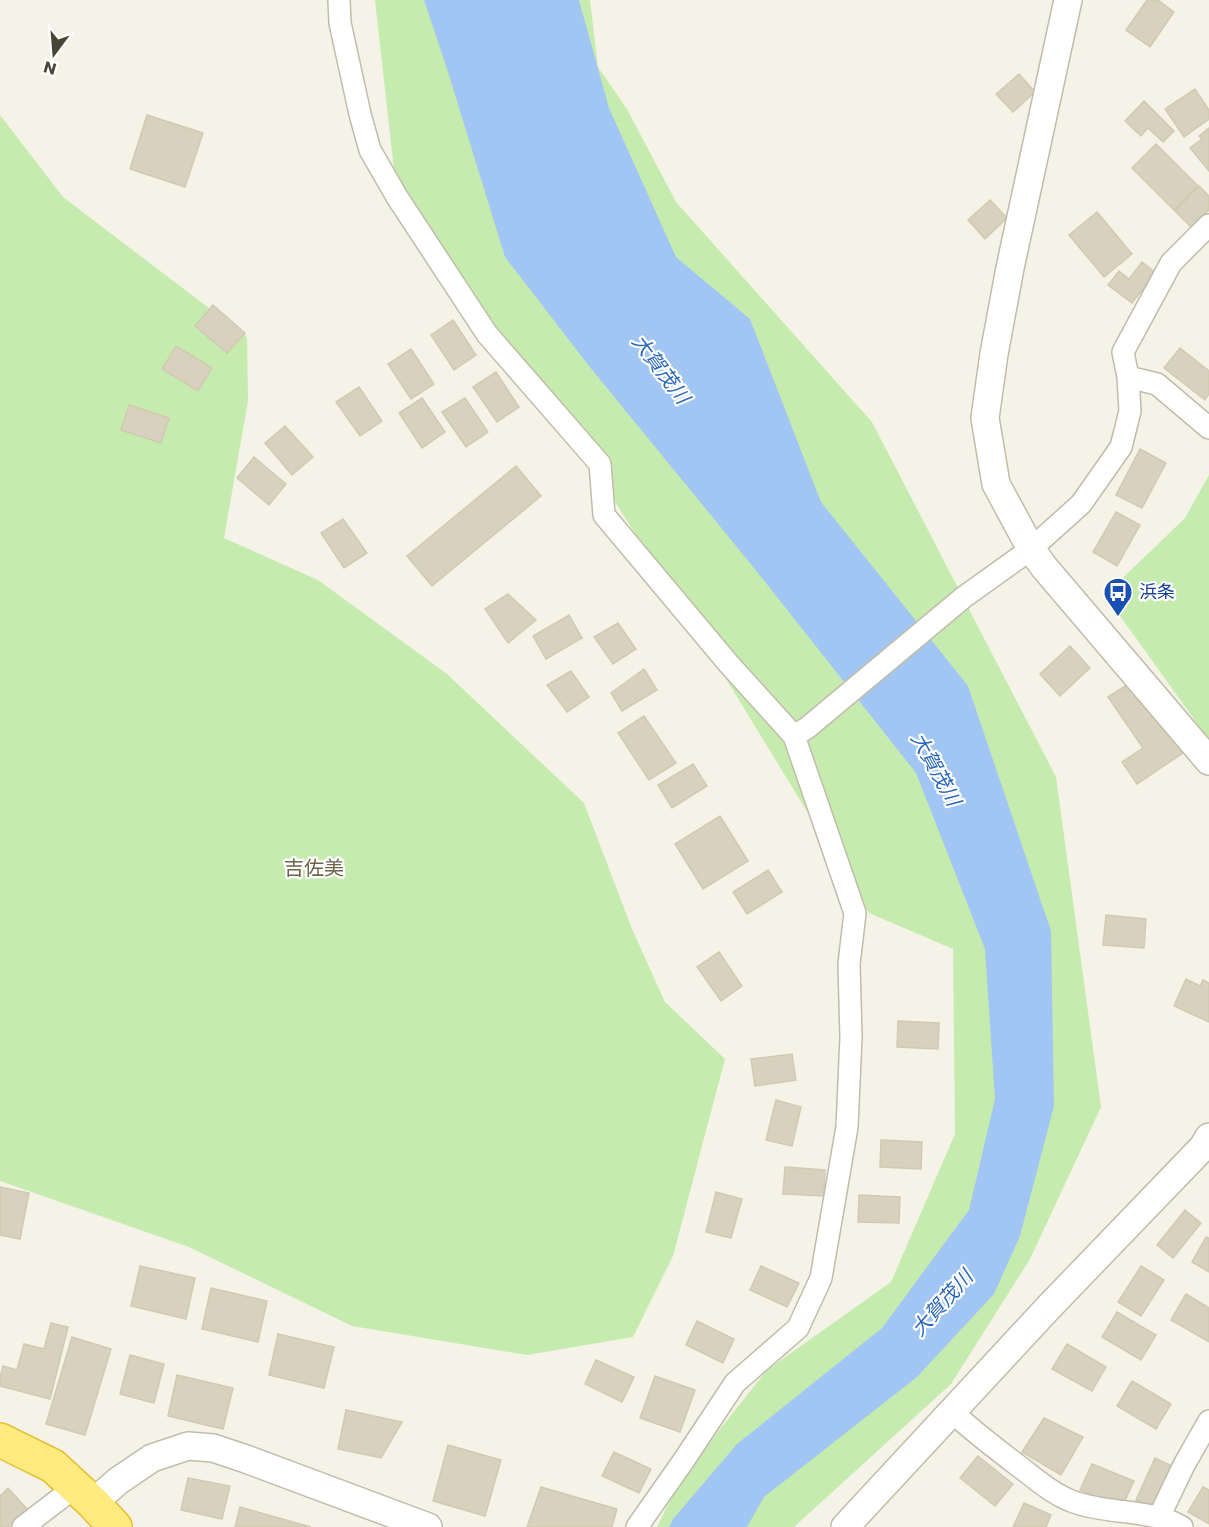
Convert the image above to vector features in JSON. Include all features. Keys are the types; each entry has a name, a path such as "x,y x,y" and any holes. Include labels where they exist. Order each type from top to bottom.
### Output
{"highway":[{"path":"0,1440 53,1466 115,1527"}],"street":[{"path":"339,0 340,23 370,150 397,197 487,334 600,464 604,515 728,663 800,732 855,913 849,964 850,1037 847,1127 821,1278 798,1328 735,1383 637,1527"},
{"path":"1068,0 1010,268 994,354 985,418 996,484 1031,549 1209,761"},
{"path":"800,732 964,597 1031,549 1081,504 1121,447 1130,411 1128,376 1123,352 1171,263 1209,225"},
{"path":"1128,376 1157,384 1209,428"},
{"path":"845,1527 1056,1299 1203,1147 1209,1137"},
{"path":"951,1411 974,1432 1052,1492 1072,1502 1093,1508 1142,1513 1159,1517 1182,1527"},
{"path":"1159,1517 1184,1465 1209,1421"},
{"path":"23,1527 118,1480 152,1458 188,1446 213,1448 428,1527"}],"green space":[{"path":"375,0 590,0 598,67 627,109 676,202 872,422 1056,777 1101,1107 1030,1259 951,1384 794,1527 657,1527 681,1478 767,1370 891,1282 955,1134 953,949 869,913 684,610 601,480 397,197"},
{"path":"0,115 63,197 247,337 248,401 224,538 318,580 447,674 584,803 632,929 665,1002 725,1059 673,1256 633,1337 527,1355 352,1326 189,1247 0,1181"},
{"path":"1209,475 1209,740 1105,595 1185,518"}],"water":[{"name":"大賀茂川","path":"424,0 579,0 609,108 676,257 750,319 821,502 968,686 1051,931 1054,1106 1020,1236 994,1294 917,1377 764,1497 747,1527 669,1527 673,1519 737,1444 882,1328 969,1210 995,1099 985,949 916,773 754,568 589,366 505,257"}],"building":[{"path":"1147,0 1158,0 1174,12 1150,47 1126,30"},
{"path":"1019,74 1035,92 1013,112 996,94"},
{"path":"1195,89 1209,110 1209,119 1184,137 1165,109"},
{"path":"1144,101 1174,131 1163,142 1148,128 1141,136 1125,121"},
{"path":"147,115 203,133 185,187 130,169"},
{"path":"1209,128 1209,171 1190,148 1202,139 1199,136"},
{"path":"1156,144 1198,186 1174,210 1132,168"},
{"path":"1199,186 1209,196 1209,210 1191,227 1175,211"},
{"path":"990,200 1007,218 985,239 968,220"},
{"path":"1097,212 1132,254 1104,277 1069,235"},
{"path":"1142,262 1156,273 1132,303 1108,285 1119,271 1129,279"},
{"path":"213,305 245,333 227,353 195,326"},
{"path":"453,320 476,355 454,370 431,335"},
{"path":"176,346 212,368 198,391 162,369"},
{"path":"1180,348 1209,371 1209,394 1205,400 1164,368"},
{"path":"411,349 434,384 411,399 388,364"},
{"path":"496,372 519,407 497,422 473,387"},
{"path":"359,387 382,421 360,436 336,402"},
{"path":"422,398 445,432 422,448 399,413"},
{"path":"465,398 488,432 466,447 442,412"},
{"path":"129,405 169,418 161,443 121,430"},
{"path":"285,426 313,457 292,475 265,443"},
{"path":"1140,449 1166,463 1142,508 1116,495"},
{"path":"254,457 286,484 269,505 237,478"},
{"path":"516,466 541,496 432,586 407,556"},
{"path":"1116,512 1140,525 1117,566 1093,552"},
{"path":"343,519 367,553 344,568 321,533"},
{"path":"508,594 536,620 508,643 485,609"},
{"path":"569,615 582,638 546,659 533,636"},
{"path":"618,623 636,649 613,664 594,637"},
{"path":"1070,646 1090,668 1060,696 1040,674"},
{"path":"644,669 657,690 622,711 611,693"},
{"path":"571,671 589,697 567,712 547,685"},
{"path":"1133,681 1183,753 1137,784 1122,762 1143,748 1108,697"},
{"path":"644,716 676,763 649,780 618,733"},
{"path":"693,764 707,786 672,808 658,785"},
{"path":"720,816 748,861 703,889 675,844"},
{"path":"768,870 782,892 747,914 733,892"},
{"path":"1106,915 1146,919 1144,948 1103,945"},
{"path":"719,952 742,986 721,1001 697,967"},
{"path":"1186,979 1200,986 1203,980 1209,983 1209,1022 1174,1006"},
{"path":"898,1021 939,1023 938,1049 897,1047"},
{"path":"792,1054 796,1080 755,1086 751,1059"},
{"path":"776,1100 801,1107 792,1146 766,1140"},
{"path":"881,1140 922,1142 921,1169 880,1167"},
{"path":"785,1167 825,1170 824,1196 783,1194"},
{"path":"0,1187 29,1193 20,1239 0,1235"},
{"path":"716,1192 742,1199 731,1238 706,1232"},
{"path":"859,1195 900,1197 899,1223 858,1222"},
{"path":"1185,1210 1201,1223 1173,1258 1157,1245"},
{"path":"1206,1237 1209,1238 1209,1272 1192,1262"},
{"path":"140,1266 195,1278 186,1319 131,1306"},
{"path":"761,1266 799,1283 787,1307 750,1290"},
{"path":"1141,1266 1164,1280 1141,1316 1118,1302"},
{"path":"211,1288 267,1301 258,1342 202,1329"},
{"path":"1186,1294 1209,1308 1209,1342 1171,1320"},
{"path":"1117,1312 1156,1335 1141,1360 1102,1337"},
{"path":"697,1321 734,1339 723,1363 686,1345"},
{"path":"51,1323 68,1327 50,1399 0,1386 3,1366 17,1370 24,1344 44,1349"},
{"path":"278,1334 334,1347 324,1388 269,1375"},
{"path":"72,1337 111,1349 85,1435 46,1424"},
{"path":"1067,1344 1106,1367 1092,1391 1052,1369"},
{"path":"130,1355 164,1364 154,1403 120,1394"},
{"path":"596,1360 634,1377 622,1402 585,1384"},
{"path":"177,1375 233,1388 223,1429 168,1416"},
{"path":"655,1376 695,1390 680,1432 640,1418"},
{"path":"1132,1381 1171,1404 1156,1429 1117,1406"},
{"path":"346,1410 402,1422 381,1458 338,1449"},
{"path":"1044,1418 1083,1437 1061,1475 1022,1452"},
{"path":"448,1445 501,1460 485,1516 433,1501"},
{"path":"614,1452 651,1469 639,1493 602,1476"},
{"path":"978,1456 1013,1484 995,1506 960,1478"},
{"path":"1155,1458 1174,1467 1156,1508 1136,1500"},
{"path":"1092,1464 1134,1481 1122,1507 1080,1490"},
{"path":"188,1478 230,1486 222,1519 181,1510"},
{"path":"541,1487 617,1509 612,1527 527,1527"},
{"path":"1203,1487 1209,1490 1209,1524 1188,1512"},
{"path":"8,1488 29,1511 11,1527 0,1527 0,1496"},
{"path":"1024,1503 1051,1515 1046,1527 1013,1527"},
{"path":"240,1507 311,1527 235,1527"}],"place":[{"name":"浜条","path":"1118,618"}],"district":[{"name":"吉佐美","path":"314,868"}]}
